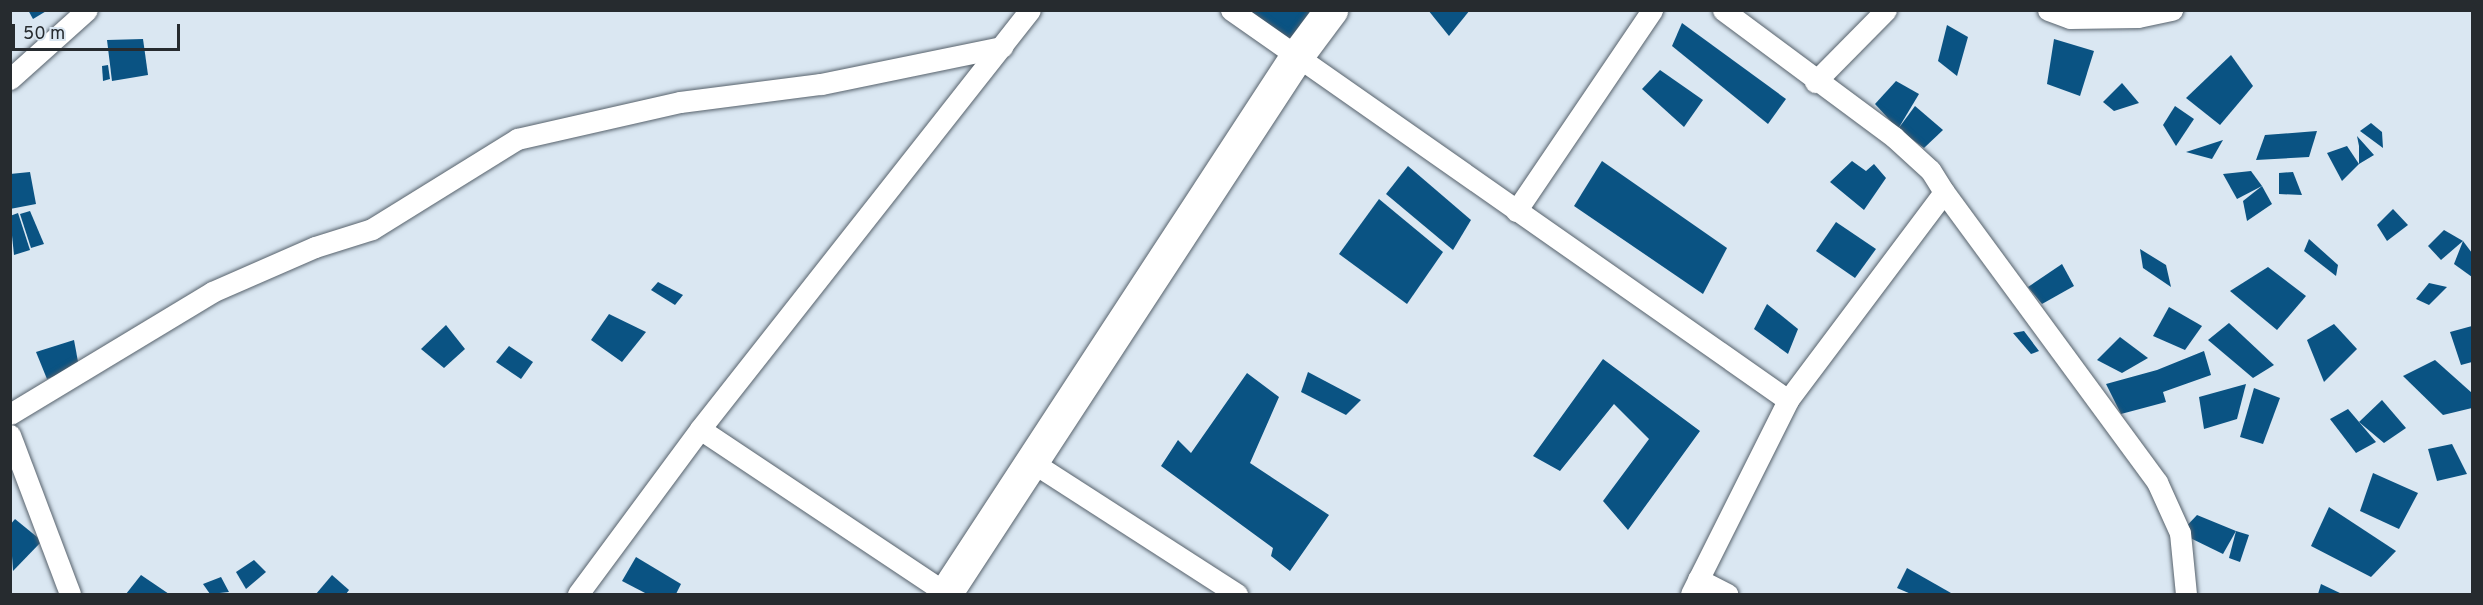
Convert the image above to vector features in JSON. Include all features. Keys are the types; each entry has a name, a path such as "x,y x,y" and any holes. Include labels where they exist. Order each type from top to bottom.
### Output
{"main road":[{"path":"945,594 1296,57 1331,10"}],"street":[{"path":"10,79 87,10"},
{"path":"579,594 700,429 1030,10"},
{"path":"1231,10 1788,400"},
{"path":"1516,211 1652,10"},
{"path":"1723,10 1815,82 1894,137 1930,170 2161,489 2180,532 2186,594"},
{"path":"1815,82 1886,10"},
{"path":"2048,10 2070,18 2138,17 2172,10"},
{"path":"10,414 212,292 315,247 372,229 517,139 680,102 821,84 1002,47"},
{"path":"1727,594 1695,587 1788,400 1944,192"},
{"path":"700,429 945,594"},
{"path":"10,435 70,594"},
{"path":"1032,462 1237,594"}],"building":[{"path":"28,10 48,10 33,19"},
{"path":"1247,10 1312,10 1291,44"},
{"path":"1428,10 1470,10 1449,36"},
{"path":"1682,23 1786,99 1768,124 1672,46"},
{"path":"1947,25 1968,37 1957,76 1938,61"},
{"path":"143,39 148,75 112,81 107,40"},
{"path":"2054,39 2094,51 2080,96 2047,84"},
{"path":"2231,55 2253,86 2220,125 2186,98"},
{"path":"108,65 110,79 103,81 102,66"},
{"path":"1660,70 1703,100 1684,127 1642,89"},
{"path":"1896,81 1919,94 1898,129 1875,104"},
{"path":"2122,83 2139,103 2114,111 2103,102"},
{"path":"1915,106 1943,130 1924,148 1898,129"},
{"path":"2175,106 2194,119 2176,146 2163,125"},
{"path":"2371,123 2382,132 2383,148 2360,131"},
{"path":"2317,131 2309,157 2256,160 2265,135"},
{"path":"2357,136 2374,155 2359,164 2359,146"},
{"path":"2223,140 2212,159 2186,152"},
{"path":"2347,146 2359,164 2342,181 2327,153"},
{"path":"1602,161 1727,248 1703,294 1574,206"},
{"path":"1852,161 1866,171 1874,164 1886,178 1864,210 1830,182"},
{"path":"1408,166 1471,220 1453,250 1386,194"},
{"path":"2251,171 2262,186 2237,199 2223,174"},
{"path":"30,172 36,204 10,209 10,174"},
{"path":"2293,172 2302,195 2279,194 2279,173"},
{"path":"2262,186 2272,204 2247,221 2243,201"},
{"path":"1379,199 1443,252 1407,304 1339,254"},
{"path":"2393,209 2408,225 2387,241 2377,225"},
{"path":"30,211 44,244 31,248 20,214"},
{"path":"18,213 30,250 14,255 10,216"},
{"path":"1836,222 1876,249 1855,278 1816,251"},
{"path":"2444,230 2463,241 2441,260 2428,246"},
{"path":"2309,239 2338,265 2336,276 2304,251"},
{"path":"2463,241 2472,253 2472,277 2454,264"},
{"path":"2140,249 2166,265 2171,287 2143,268"},
{"path":"2062,264 2074,286 2042,304 2028,287"},
{"path":"2268,267 2306,296 2277,330 2230,291"},
{"path":"658,282 683,295 675,305 651,290"},
{"path":"2429,283 2447,287 2429,305 2416,299"},
{"path":"1767,304 1798,329 1788,354 1754,329"},
{"path":"2169,307 2202,326 2185,350 2153,336"},
{"path":"609,314 646,332 622,362 591,340"},
{"path":"2229,323 2274,365 2253,378 2208,340"},
{"path":"2334,324 2357,349 2324,382 2307,340"},
{"path":"446,325 465,349 444,368 421,349"},
{"path":"2472,326 2472,362 2461,365 2450,332"},
{"path":"2024,331 2039,351 2031,354 2013,333"},
{"path":"2120,337 2148,358 2122,373 2097,360"},
{"path":"74,340 79,367 47,379 36,352"},
{"path":"509,346 533,362 521,379 496,362"},
{"path":"2204,351 2211,375 2163,392 2166,402 2121,414 2106,384 2157,370"},
{"path":"1603,359 1700,431 1628,530 1603,501 1649,439 1614,404 1560,471 1533,456"},
{"path":"2435,360 2472,393 2472,408 2443,415 2403,376"},
{"path":"1308,372 1361,400 1346,415 1301,392"},
{"path":"1247,373 1279,397 1250,463 1329,515 1290,571 1271,556 1273,548 1161,466 1178,440 1191,453"},
{"path":"2246,384 2237,419 2204,429 2199,397"},
{"path":"2254,388 2280,398 2263,444 2240,437"},
{"path":"2382,400 2406,428 2384,443 2359,422"},
{"path":"2348,409 2376,442 2356,453 2330,419"},
{"path":"2452,444 2467,474 2437,481 2428,449"},
{"path":"2373,473 2418,493 2399,529 2360,511"},
{"path":"2329,507 2396,551 2371,577 2311,546"},
{"path":"2197,515 2236,531 2223,554 2180,533"},
{"path":"15,519 42,541 13,571 10,525"},
{"path":"2236,531 2249,535 2240,562 2229,558"},
{"path":"636,557 681,584 676,594 647,594 622,581"},
{"path":"254,560 266,572 246,589 236,572"},
{"path":"1907,568 1951,594 1911,594 1897,588"},
{"path":"141,575 169,594 126,594"},
{"path":"332,575 349,590 346,594 316,594"},
{"path":"221,577 229,592 210,594 203,584"},
{"path":"2321,584 2342,594 2318,594"}]}
